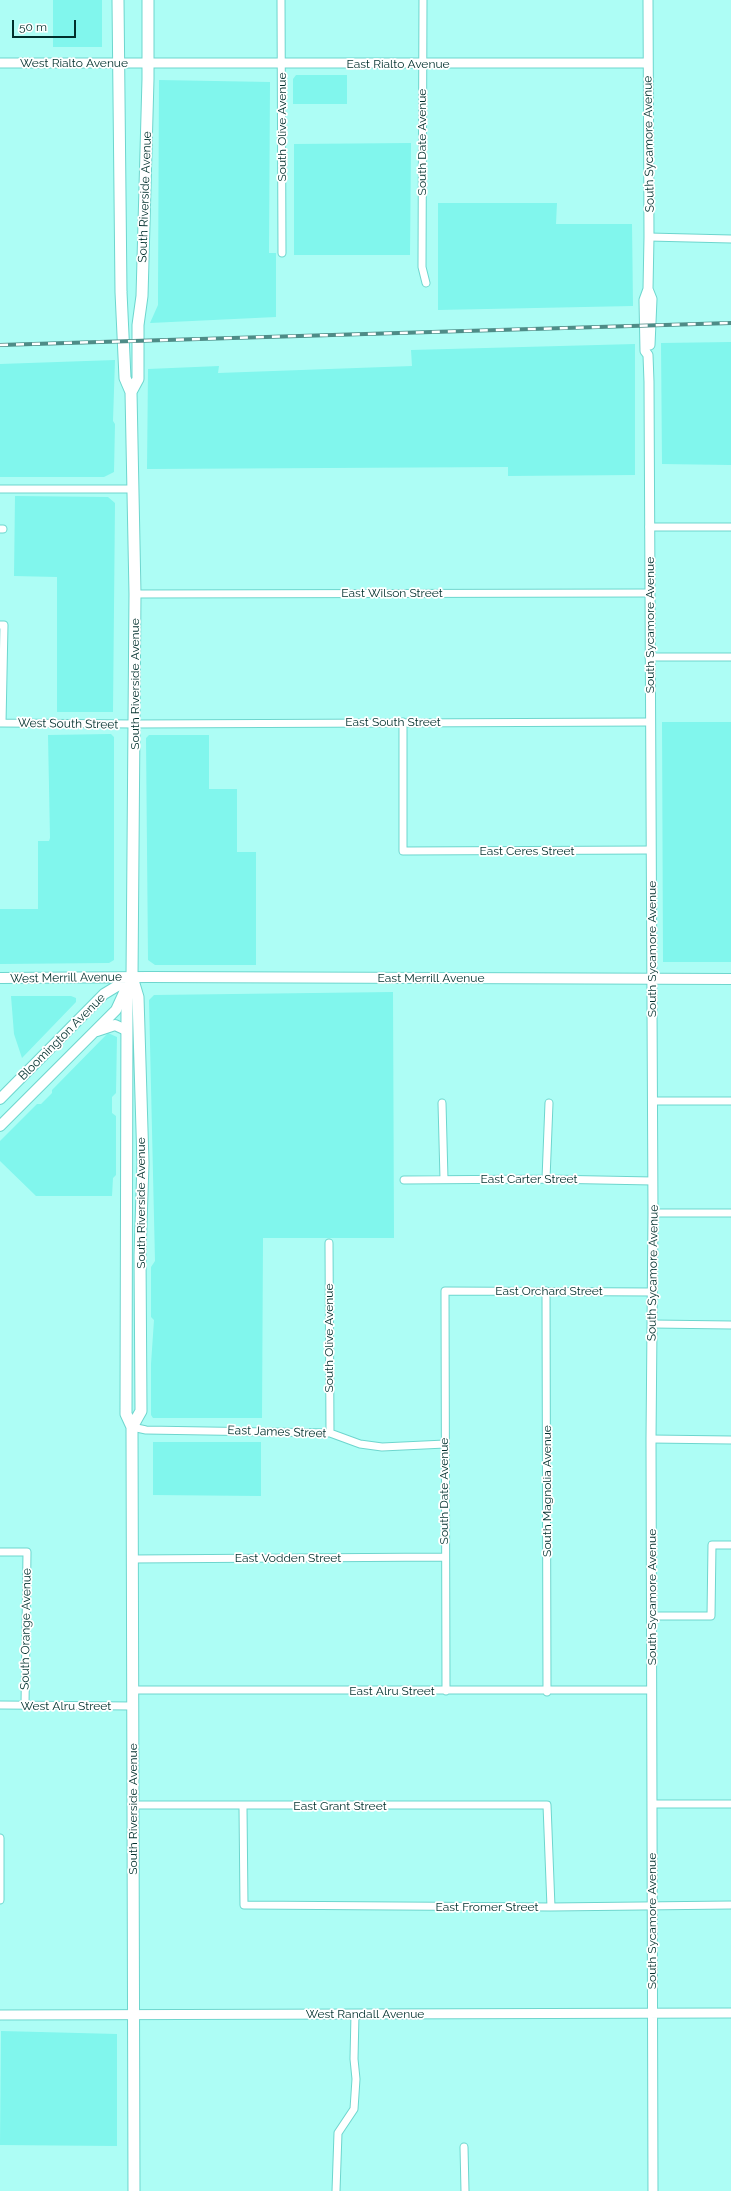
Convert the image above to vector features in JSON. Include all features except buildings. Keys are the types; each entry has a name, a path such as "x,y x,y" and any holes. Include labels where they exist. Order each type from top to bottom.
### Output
{"main road":[{"name":"South Riverside Avenue","path":"118,0 121,292 125,378 131,392 135,594 132,977 127,998 126,1030 126,1414 132,1427 134,2191"},
{"name":"South Riverside Avenue","path":"131,392 138,379 148,63 148,0"},
{"name":"South Riverside Avenue","path":"132,977 138,997 143,1162 140,1255 141,1411 132,1427"},
{"name":"West Merrill Avenue","path":"0,978 132,977"},
{"name":"East Merrill Avenue","path":"132,977 731,979"},
{"name":"Bloomington Avenue","path":"0,1126 116,1010 132,977"},
{"name":"Bloomington Avenue","path":"0,1099 104,994 132,977"},
{"name":"Bloomington Avenue","path":"93,1032 115,1026 126,1030"}],"street":[{"name":"South Olive Avenue","path":"281,0 282,253"},
{"name":"South Date Avenue","path":"423,0 422,267 426,283"},
{"name":"South Sycamore Avenue","path":"648,0 650,237 648,289 644,300 645,351 648,355 650,527 649,657 653,1101 651,1439 653,2191"},
{"name":"West Rialto Avenue","path":"0,63 148,63"},
{"name":"East Rialto Avenue","path":"148,63 648,63"},
{"path":"650,237 731,239"},
{"path":"0,489 134,490"},
{"path":"650,527 731,527"},
{"name":"East Wilson Street","path":"135,594 650,593"},
{"path":"1,723 2,625"},
{"path":"649,657 731,658"},
{"name":"East Ceres Street","path":"403,722 403,851 651,850"},
{"name":"East South Street","path":"135,724 650,722"},
{"name":"West South Street","path":"1,723 135,724"},
{"path":"653,1101 731,1101"},
{"path":"442,1103 444,1179"},
{"path":"546,1179 549,1103"},
{"name":"East Carter Street","path":"404,1180 546,1179 653,1181"},
{"path":"653,1213 731,1213"},
{"name":"South Olive Avenue","path":"329,1243 330,1433"},
{"name":"South Date Avenue","path":"445,1291 444,1557 446,1691"},
{"name":"East Orchard Street","path":"445,1291 653,1292"},
{"name":"South Magnolia Avenue","path":"546,1291 547,1692"},
{"path":"652,1324 731,1325"},
{"name":"East James Street","path":"132,1427 146,1430 330,1433 360,1444 382,1447 445,1444"},
{"path":"651,1439 731,1440"},
{"path":"652,1616 712,1616 712,1545 731,1545"},
{"name":"South Orange Avenue","path":"0,1552 27,1552 25,1705"},
{"name":"East Vodden Street","path":"132,1559 444,1557"},
{"name":"East Alru Street","path":"132,1690 547,1692 652,1690"},
{"name":"West Alru Street","path":"0,1705 133,1706"},
{"path":"652,1804 731,1804"},
{"name":"East Grant Street","path":"133,1805 243,1807 547,1805 551,1907"},
{"name":"East Fromer Street","path":"243,1807 244,1905 551,1907 731,1905"},
{"path":"0,1838 0,1900"},
{"name":"West Randall Avenue","path":"0,2015 134,2016 731,2013"},
{"path":"336,2191 338,2133 354,2109 356,2079 354,2059 355,2014"},
{"path":"464,2147 465,2191"}],"shaded area":[{"path":"53,0 102,0 102,47 53,47"},
{"path":"296,75 347,75 347,104 293,104 293,79"},
{"path":"159,80 270,82 269,253 276,253 276,317 150,323 158,305"},
{"path":"411,143 410,255 294,255 294,144"},
{"path":"438,203 557,203 556,224 632,224 633,306 438,310"},
{"path":"731,342 731,465 662,464 661,343"},
{"path":"635,344 635,475 508,476 508,467 147,469 148,369 219,366 218,373 412,366 411,350"},
{"path":"115,360 113,421 115,424 114,472 104,477 0,477 0,364"},
{"path":"15,496 108,497 115,503 113,712 57,712 57,577 14,576"},
{"path":"662,722 731,722 731,962 663,962"},
{"path":"111,734 114,737 114,960 109,963 0,964 0,909 38,909 38,841 49,841 50,838 48,735"},
{"path":"149,735 209,735 209,789 237,789 237,852 256,852 256,965 155,965 148,960 146,738"},
{"path":"393,992 394,1238 263,1238 262,1418 153,1418 151,1415 151,1364 154,1320 151,1317 151,1267 155,1261 149,1000 154,995"},
{"path":"11,996 71,996 76,998 76,1002 22,1058 14,1034"},
{"path":"108,1033 117,1037 116,1093 112,1097 112,1113 116,1116 116,1175 113,1178 112,1196 36,1196 0,1161 0,1141 37,1104 41,1104 52,1093 52,1090"},
{"path":"153,1442 261,1442 261,1496 153,1495"},
{"path":"1,2031 117,2034 117,2146 0,2145"}],"railway":[{"path":"0,345 731,323"}]}
